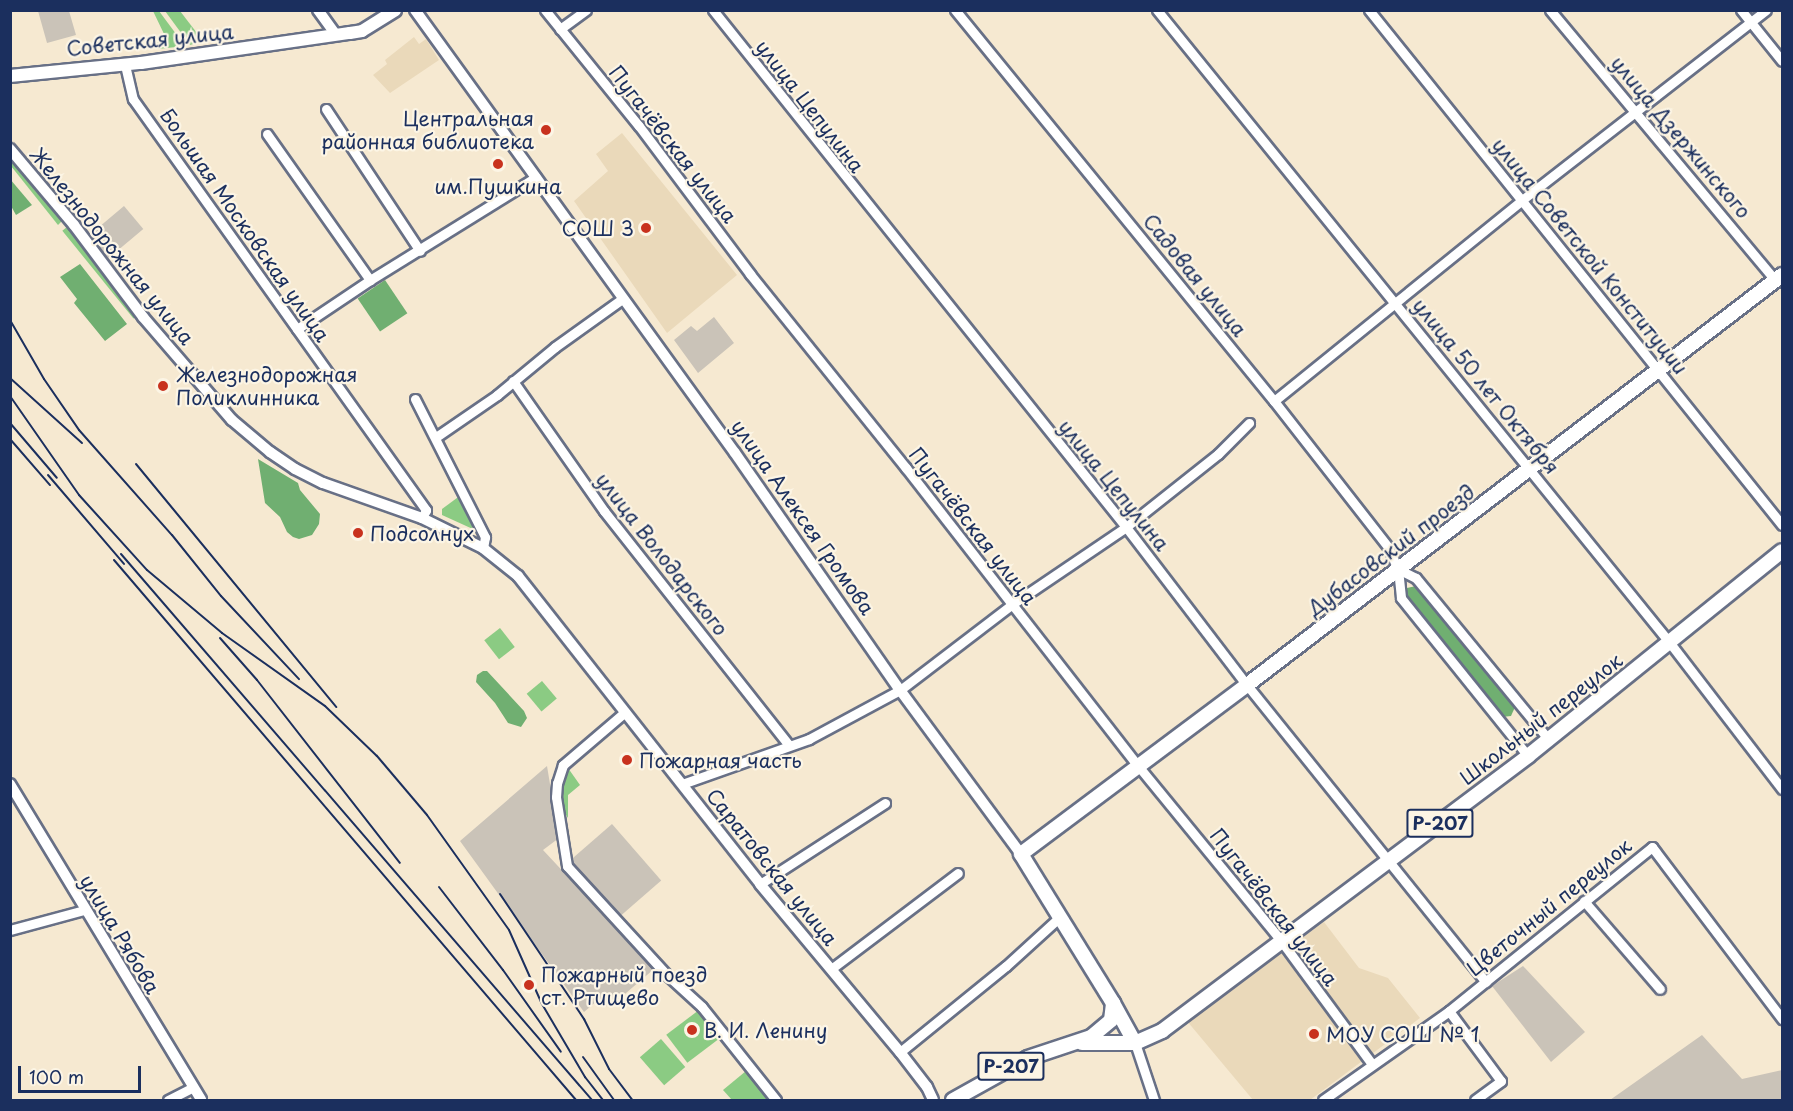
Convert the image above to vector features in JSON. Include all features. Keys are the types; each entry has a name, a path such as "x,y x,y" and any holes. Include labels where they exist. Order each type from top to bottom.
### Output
{"main road":[{"name":"Советская улица","path":"10,76 80,63 125,65 362,31 395,10"},
{"name":"Дубасовский проезд","path":"1021,854 1780,282"},
{"name":"Школьный переулок","path":"1074,1043 1135,1043 1162,1031 1549,740 1782,551"},
{"name":"улица Алексея Громова","path":"1021,854 1061,916 1135,1043"},
{"name":"Р-207","path":"953,1101 1028,1058 1074,1043 1103,1029 1111,1020 1113,1003"}],"street":[{"path":"318,10 336,35"},
{"name":"улица Алексея Громова","path":"415,10 742,462 900,690 1021,854"},
{"name":"Пугачёвская улица","path":"545,10 639,126 750,274 906,468 1139,767 1282,942 1372,1064"},
{"path":"560,29 586,10"},
{"name":"улица Цепулина","path":"713,10 1126,527 1247,685 1486,982"},
{"name":"Садовая улица","path":"955,10 1274,401 1388,547 1398,569 1401,598 1528,756"},
{"name":"улица 50 лет Октября","path":"1156,10 1670,643 1782,789"},
{"name":"улица Советской Конституции","path":"1369,10 1782,525"},
{"name":"улица Дзержинского","path":"1550,10 1780,282"},
{"path":"1741,10 1782,61"},
{"path":"1274,401 1522,200 1766,10"},
{"name":"Большая Московская улица","path":"125,65 133,99 426,510 422,518"},
{"path":"326,109 420,252"},
{"path":"267,134 370,280"},
{"name":"Железнодорожная улица","path":"10,149 80,233 143,317 232,420 296,469 323,483 422,518"},
{"path":"297,329 370,280 420,252 536,177"},
{"path":"436,437 497,395 622,299"},
{"name":"улица Володарского","path":"513,381 604,511 789,745"},
{"path":"415,399 485,537 483,548"},
{"path":"682,784 809,739 900,690 1011,605 1126,527 1218,454 1249,423"},
{"name":"Саратовская улица","path":"422,518 483,548 518,576 760,884 900,1052 927,1087 933,1101"},
{"name":"Садовая улица","path":"1398,569 1416,578 1549,740"},
{"path":"625,712 563,765 557,783 556,797 567,866 667,975 702,1007 776,1101"},
{"name":"улица Рябова","path":"10,784 201,1101"},
{"path":"760,884 885,803"},
{"name":"Цветочный переулок","path":"1323,1101 1449,1011 1652,847 1782,1019"},
{"path":"831,969 958,873"},
{"path":"1584,901 1660,989"},
{"path":"10,930 84,910"},
{"path":"900,1052 1006,966 1061,916"},
{"path":"1449,1011 1501,1081 1475,1101"},
{"path":"1135,1043 1154,1101"},
{"path":"168,1101 192,1088"}],"shaded area":[{"path":"38,11 69,11 76,35 47,43"},
{"path":"414,37 419,44 426,39 439,60 390,93 373,75 387,64 385,60"},
{"name":"СОШ 3","path":"622,133 737,275 667,333 574,201 608,171 596,154"},
{"path":"124,206 143,229 109,258 90,235"},
{"path":"714,317 734,343 698,373 674,340 691,326 697,331"},
{"path":"547,766 559,838 543,850 654,969 612,1005 603,1007 597,1001 584,1012 460,841"},
{"path":"612,824 661,881 619,917 570,861"},
{"path":"1324,922 1359,968 1388,978 1420,1018 1310,1100 1253,1100 1187,1021"},
{"path":"1523,966 1585,1032 1551,1062 1492,986"},
{"path":"1702,1035 1742,1079 1782,1070 1782,1100 1610,1100"}],"green space":[{"path":"153,11 159,11 185,46 158,49 155,44 165,36"},
{"path":"165,11 180,11 200,37 200,42 190,45"},
{"path":"10,158 62,221 58,225 11,166"},
{"path":"10,179 32,205 16,215 11,206"},
{"path":"67,227 138,315 133,319 62,231"},
{"path":"80,264 127,324 105,341 74,303 77,299 60,277"},
{"path":"385,280 407,313 380,332 358,298"},
{"path":"258,459 298,483 300,490 320,514 319,524 312,535 299,539 293,537 287,532 280,517 265,503"},
{"path":"461,495 478,527 475,530 442,515 442,509"},
{"path":"1416,586 1515,707 1511,716 1502,717 1405,597 1407,588"},
{"path":"500,628 515,647 499,659 484,640"},
{"path":"487,671 524,711 527,718 521,727 508,723 495,703 476,682 477,675"},
{"path":"542,681 557,699 541,711 527,694"},
{"path":"568,768 580,785 568,795 568,818 561,807 560,793"},
{"path":"699,1010 720,1038 687,1063 666,1035"},
{"path":"661,1039 685,1067 664,1085 640,1057"},
{"path":"746,1071 772,1100 732,1100 723,1090"}],"railway":[{"path":"10,320 44,379 79,430 172,535 221,596 299,679"},
{"path":"10,378 82,443"},
{"path":"10,396 79,495 147,570 222,633 325,706 377,756 427,815 509,930 542,1004 585,1077 603,1100"},
{"path":"10,423 57,478"},
{"path":"10,439 50,485"},
{"path":"136,464 336,707"},
{"path":"48,475 124,564"},
{"path":"121,554 592,1100"},
{"path":"114,560 576,1100"},
{"path":"220,638 257,680 400,863"},
{"path":"439,887 503,970 561,1052"},
{"path":"500,894 584,1019 609,1069 632,1100"},
{"path":"583,1057 614,1100"}],"place":[{"name":"Центральная районная библиотека","path":"546,130"},
{"name":"им.Пушкина","path":"498,164"},
{"name":"СОШ 3","path":"646,228"},
{"name":"Железнодорожная Поликлинника","path":"163,386"},
{"name":"Подсолнух","path":"358,533"},
{"name":"Пожарная часть","path":"627,760"},
{"name":"Пожарный поезд ст. Ртищево","path":"529,985"},
{"name":"В. И. Ленину","path":"692,1030"},
{"name":"МОУ СОШ № 1","path":"1314,1034"}]}
